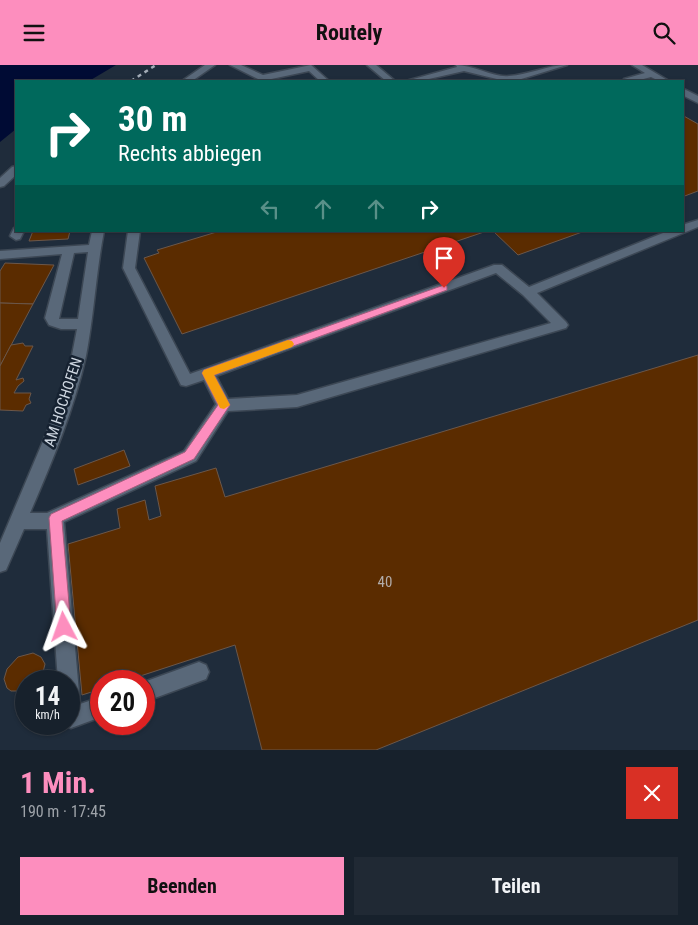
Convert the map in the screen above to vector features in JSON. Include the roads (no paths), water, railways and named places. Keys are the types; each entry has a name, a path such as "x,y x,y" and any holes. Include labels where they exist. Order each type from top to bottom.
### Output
{"street":[{"path":"188,79 211,65"},
{"path":"234,65 262,79"},
{"path":"256,80 322,65"},
{"path":"371,65 390,80"},
{"path":"414,80 462,67 512,80 563,65"},
{"path":"636,65 663,80"},
{"path":"311,68 324,80"},
{"path":"631,80 653,74"},
{"path":"684,92 698,100"},
{"path":"0,184 15,170"},
{"path":"684,229 698,223"},
{"name":"AM HOCHOFEN","path":"0,564 54,434 70,390 79,355 98,232"},
{"path":"134,232 129,268 186,381 498,268 528,292 561,325 297,401 224,405"},
{"path":"528,292 677,232"},
{"path":"0,255 95,248"},
{"path":"69,250 52,318 54,322 61,324 84,324"},
{"path":"208,373 224,405"},
{"path":"18,521 48,521 190,456 224,405"},
{"path":"55,518 67,670"},
{"path":"155,688 199,672"}],"water":[{"path":"0,65 116,65 91,80 15,80 15,130 0,142"}],"railway":[{"path":"133,80 156,65"}]}
